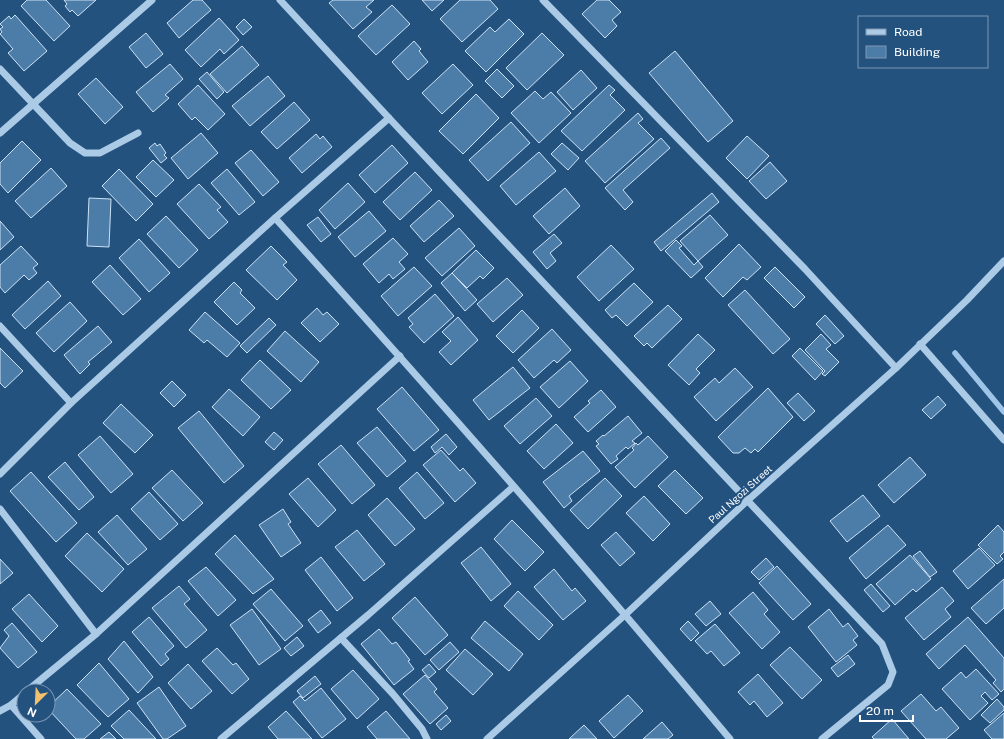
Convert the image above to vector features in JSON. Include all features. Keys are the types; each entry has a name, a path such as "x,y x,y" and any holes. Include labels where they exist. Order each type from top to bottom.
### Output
{"street":[{"path":"0,133 152,0"},
{"path":"280,0 882,644 893,672 888,685 822,739"},
{"path":"543,0 805,269 896,368"},
{"path":"0,70 70,142 85,153 100,153 138,133"},
{"path":"0,474 71,403 275,218 389,118"},
{"path":"275,218 400,356 626,614 730,739"},
{"name":"Paul Ngozi Street","path":"488,739 626,614 748,500 896,368 1004,261"},
{"path":"0,326 71,403"},
{"path":"920,344 1004,440"},
{"path":"37,683 96,634 400,356"},
{"path":"221,739 341,638 513,486"},
{"path":"0,509 96,634"},
{"path":"341,638 393,694 422,729 427,739"},
{"path":"0,711 16,701"},
{"path":"11,705 41,739"}],"building":[{"path":"27,0 46,0 70,26 54,41 21,6"},
{"path":"64,0 96,0 78,16 72,10 70,12 65,6 67,4"},
{"path":"193,0 202,0 211,10 179,38 167,23"},
{"path":"333,0 374,0 366,7 372,12 353,29 329,3"},
{"path":"422,0 444,0 432,11"},
{"path":"460,0 490,0 498,9 462,42 440,19"},
{"path":"597,0 609,0 621,12 612,20 617,26 605,38 582,14"},
{"path":"392,5 410,24 376,55 358,36"},
{"path":"15,15 47,51 24,71 8,53 13,49 0,34 2,32 0,29 3,27 0,24 9,16 11,19"},
{"path":"219,18 239,40 224,54 220,49 201,67 185,50"},
{"path":"244,19 252,27 243,35 236,27"},
{"path":"509,19 524,34 486,72 465,51 490,27 495,32"},
{"path":"146,33 163,54 146,68 129,47"},
{"path":"542,33 564,55 527,90 506,68"},
{"path":"414,41 421,49 419,51 428,62 408,80 392,62"},
{"path":"242,46 259,65 227,93 210,74"},
{"path":"675,51 733,121 708,142 649,73"},
{"path":"170,64 183,79 165,95 169,98 153,112 136,92"},
{"path":"453,64 473,85 442,114 422,93"},
{"path":"497,69 514,86 502,98 485,81"},
{"path":"581,70 597,88 573,110 557,92"},
{"path":"207,72 224,92 217,99 199,79"},
{"path":"268,76 285,96 250,126 232,106"},
{"path":"96,78 123,107 105,124 78,94"},
{"path":"198,85 225,114 208,130 195,117 192,120 178,104"},
{"path":"609,85 615,90 610,95 625,110 582,151 561,131"},
{"path":"535,91 543,99 551,92 571,113 539,143 511,113"},
{"path":"476,94 499,118 463,154 439,131"},
{"path":"294,102 310,120 277,149 261,132"},
{"path":"638,113 643,119 638,123 654,139 605,183 585,161"},
{"path":"511,122 530,143 488,181 469,160"},
{"path":"201,133 218,153 188,179 171,158"},
{"path":"316,134 320,139 323,136 332,147 302,173 289,158"},
{"path":"747,136 769,156 747,179 726,158"},
{"path":"661,138 670,148 623,190 633,202 625,210 605,188"},
{"path":"22,141 41,160 8,193 0,184 0,163"},
{"path":"155,143 157,146 160,144 166,153 164,155 167,158 161,163 149,148"},
{"path":"562,143 579,158 568,170 551,154"},
{"path":"392,145 408,163 375,193 359,175"},
{"path":"251,150 279,182 263,196 235,163"},
{"path":"539,152 556,171 516,205 500,186"},
{"path":"153,160 174,180 156,197 136,177"},
{"path":"770,162 787,181 766,199 749,181"},
{"path":"51,168 67,186 31,218 15,201"},
{"path":"119,169 153,204 136,221 102,186"},
{"path":"227,169 255,202 239,215 211,183"},
{"path":"415,172 432,190 400,220 383,202"},
{"path":"348,183 365,202 335,229 319,210"},
{"path":"199,184 221,207 217,210 228,222 209,239 177,204"},
{"path":"565,188 580,206 549,234 533,216"},
{"path":"712,193 719,202 661,251 654,242"},
{"path":"89,198 111,199 109,247 87,246"},
{"path":"439,200 454,216 424,242 410,226"},
{"path":"369,211 386,231 355,257 338,237"},
{"path":"710,215 728,235 698,261 680,241"},
{"path":"166,216 198,250 179,268 147,234"},
{"path":"318,217 331,234 321,242 307,225"},
{"path":"0,221 14,237 0,250"},
{"path":"459,228 475,246 442,276 425,258"},
{"path":"554,234 562,243 550,253 556,261 547,269 533,252"},
{"path":"393,238 408,254 399,262 405,269 393,279 389,274 379,283 363,264"},
{"path":"139,239 170,273 149,292 119,258"},
{"path":"676,240 682,246 679,248 694,265 698,261 703,267 691,278 665,251"},
{"path":"739,244 761,267 747,280 743,277 723,297 705,278"},
{"path":"611,245 634,269 599,301 577,277"},
{"path":"21,246 38,264 33,268 37,273 29,280 24,275 5,293 0,287 0,265"},
{"path":"271,246 287,262 283,265 297,280 277,300 246,270"},
{"path":"476,250 494,268 483,279 480,276 467,288 452,273"},
{"path":"110,265 141,299 123,315 92,282"},
{"path":"414,267 432,286 398,316 381,296"},
{"path":"775,267 805,297 794,308 764,278"},
{"path":"452,273 477,300 465,311 441,283"},
{"path":"507,278 523,295 493,322 477,304"},
{"path":"48,281 61,296 25,329 12,315"},
{"path":"234,282 242,290 240,293 255,308 237,325 214,302"},
{"path":"634,283 653,302 627,326 616,315 612,318 605,310"},
{"path":"745,290 790,339 773,354 728,305"},
{"path":"435,294 454,316 424,343 409,327 413,324 408,318"},
{"path":"70,302 87,321 54,352 36,333"},
{"path":"668,305 682,319 652,348 647,343 644,346 634,336"},
{"path":"317,308 323,315 327,312 339,324 320,342 301,323"},
{"path":"522,310 539,328 513,353 496,336"},
{"path":"205,312 240,343 227,357 207,340 204,343 189,330"},
{"path":"825,315 844,336 835,344 816,324"},
{"path":"458,317 478,340 451,365 439,352 451,341 442,332"},
{"path":"269,318 276,325 247,353 240,346"},
{"path":"98,326 112,342 88,362 90,364 80,374 64,355"},
{"path":"552,329 571,350 557,363 554,360 534,378 518,360"},
{"path":"285,331 319,362 301,382 267,351"},
{"path":"698,334 715,350 696,369 700,373 689,385 668,365"},
{"path":"821,334 831,345 826,349 839,362 825,376 822,374 825,371 805,350"},
{"path":"0,348 23,371 5,388 0,383"},
{"path":"800,348 823,371 815,380 792,356"},
{"path":"260,360 291,390 271,409 241,380"},
{"path":"570,361 588,381 559,408 540,387"},
{"path":"513,367 530,388 489,420 473,400"},
{"path":"735,368 753,387 716,421 694,397 715,378 719,383"},
{"path":"172,381 186,395 174,407 160,393"},
{"path":"402,387 439,430 414,451 377,409"},
{"path":"768,388 793,417 758,452 755,449 751,453 745,448 739,453 733,453 718,437"},
{"path":"229,389 260,417 243,436 212,407"},
{"path":"601,390 616,407 588,432 574,417 590,403 588,401"},
{"path":"798,393 815,411 804,421 787,403"},
{"path":"938,396 946,405 931,419 922,410"},
{"path":"536,398 552,416 520,444 504,426"},
{"path":"121,404 153,435 135,453 103,423"},
{"path":"199,411 244,466 224,483 178,428"},
{"path":"628,416 642,433 632,441 635,443 628,449 626,447 616,456 618,459 611,464 596,446 599,444 596,441"},
{"path":"556,424 573,443 544,469 527,451"},
{"path":"377,427 406,461 387,477 357,443"},
{"path":"274,432 283,440 274,450 265,442"},
{"path":"446,434 457,447 449,455 442,447 435,453 431,447"},
{"path":"100,436 133,474 111,493 78,455"},
{"path":"648,436 668,457 635,488 615,467 634,450 632,448 636,443 638,445"},
{"path":"341,445 375,485 352,504 318,464"},
{"path":"441,450 460,471 463,468 476,483 455,502 423,465"},
{"path":"583,451 600,471 569,496 572,501 564,508 543,482"},
{"path":"910,457 926,475 894,503 878,485"},
{"path":"65,462 94,497 79,510 48,477"},
{"path":"172,470 203,503 183,521 152,488"},
{"path":"675,470 703,498 686,514 658,486"},
{"path":"31,472 77,523 56,542 10,491"},
{"path":"417,472 444,503 425,519 399,488"},
{"path":"308,478 336,510 318,527 289,494"},
{"path":"605,478 622,496 588,529 570,510"},
{"path":"149,492 178,524 160,540 131,509"},
{"path":"863,495 880,516 847,542 830,521"},
{"path":"644,496 670,524 653,541 626,513"},
{"path":"387,498 415,529 395,546 368,515"},
{"path":"283,509 291,522 288,524 301,543 281,557 259,525"},
{"path":"117,515 147,549 128,565 98,532"},
{"path":"512,520 544,552 525,571 494,539"},
{"path":"888,525 906,545 866,579 849,558"},
{"path":"998,525 1004,532 1004,552 1000,556 1003,559 997,564 978,545"},
{"path":"357,530 385,564 364,581 335,547"},
{"path":"616,532 635,553 620,566 601,545"},
{"path":"87,533 124,569 102,592 65,556"},
{"path":"235,535 274,579 253,594 215,554"},
{"path":"481,547 511,584 491,601 461,563"},
{"path":"979,548 995,565 968,589 953,571"},
{"path":"920,551 937,572 930,577 913,556"},
{"path":"910,555 931,579 916,592 913,589 895,605 876,584"},
{"path":"321,557 353,598 337,611 305,570"},
{"path":"766,558 774,567 759,580 751,572"},
{"path":"0,559 13,573 0,584"},
{"path":"777,566 811,604 793,620 759,583"},
{"path":"206,567 236,600 218,616 188,581"},
{"path":"554,569 572,591 575,588 586,601 563,620 534,587"},
{"path":"1004,579 1004,608 986,624 971,608"},
{"path":"871,584 890,606 883,612 864,590"},
{"path":"179,586 190,599 184,604 207,630 186,648 152,608"},
{"path":"942,587 954,601 945,609 951,617 924,640 905,618"},
{"path":"271,589 303,626 285,641 253,604"},
{"path":"518,591 553,625 539,640 504,606"},
{"path":"753,592 768,610 764,614 780,632 762,649 729,613"},
{"path":"29,594 58,626 42,642 12,609"},
{"path":"415,597 448,635 425,655 392,618"},
{"path":"710,601 721,614 706,626 695,614"},
{"path":"252,609 281,649 259,665 230,625"},
{"path":"829,609 843,627 848,623 858,636 853,640 857,645 836,662 808,627"},
{"path":"321,610 331,623 318,633 308,620"},
{"path":"149,617 174,646 165,654 169,659 161,666 132,632"},
{"path":"968,617 1004,658 1004,689 1001,692 993,683 996,680 965,645 939,669 926,654"},
{"path":"485,621 523,654 509,671 471,638"},
{"path":"688,621 699,633 691,641 680,629"},
{"path":"12,623 37,652 18,668 0,648 9,636 4,630"},
{"path":"715,624 740,653 724,666 711,651 707,654 695,641"},
{"path":"379,629 392,644 396,642 410,660 408,661 414,669 394,685 361,644"},
{"path":"297,637 304,646 291,656 284,648"},
{"path":"124,641 153,677 138,693 108,659"},
{"path":"450,642 459,652 439,670 430,660"},
{"path":"790,647 822,680 802,699 770,665"},
{"path":"217,648 233,665 236,663 249,679 232,694 202,661"},
{"path":"465,649 493,674 473,695 446,670"},
{"path":"848,655 855,664 838,677 831,668"},
{"path":"99,663 129,699 108,717 77,685"},
{"path":"188,664 212,691 191,709 168,683"},
{"path":"429,664 436,672 429,678 422,670"},
{"path":"976,669 999,694 992,700 985,692 981,696 988,703 970,720 942,689 961,672 966,678"},
{"path":"353,670 379,699 357,719 331,689"},
{"path":"758,674 783,703 767,717 754,701 750,705 738,692"},
{"path":"425,675 437,689 434,692 448,708 430,724 403,694"},
{"path":"315,676 321,684 303,698 297,691"},
{"path":"159,687 186,726 167,739 163,739 137,703"},
{"path":"321,688 346,719 322,738 293,702 300,696 305,701"},
{"path":"67,689 101,724 84,739 76,739 56,718 56,699"},
{"path":"921,694 936,711 941,707 959,728 946,739 926,739 901,711"},
{"path":"628,695 643,711 614,738 599,721"},
{"path":"997,699 1004,707 1004,710 990,723 981,715"},
{"path":"129,710 156,739 124,739 111,726"},
{"path":"286,711 312,739 278,739 268,727"},
{"path":"386,711 410,739 377,739 367,727"},
{"path":"1004,713 1004,739 992,739 984,730"},
{"path":"446,715 451,721 441,730 436,724"},
{"path":"892,719 909,739 874,739 872,737"},
{"path":"662,722 673,735 668,739 643,739"},
{"path":"584,725 597,739 569,739"},
{"path":"109,732 116,739 100,739"}],"waterway":[{"path":"955,353 1004,412"}]}
